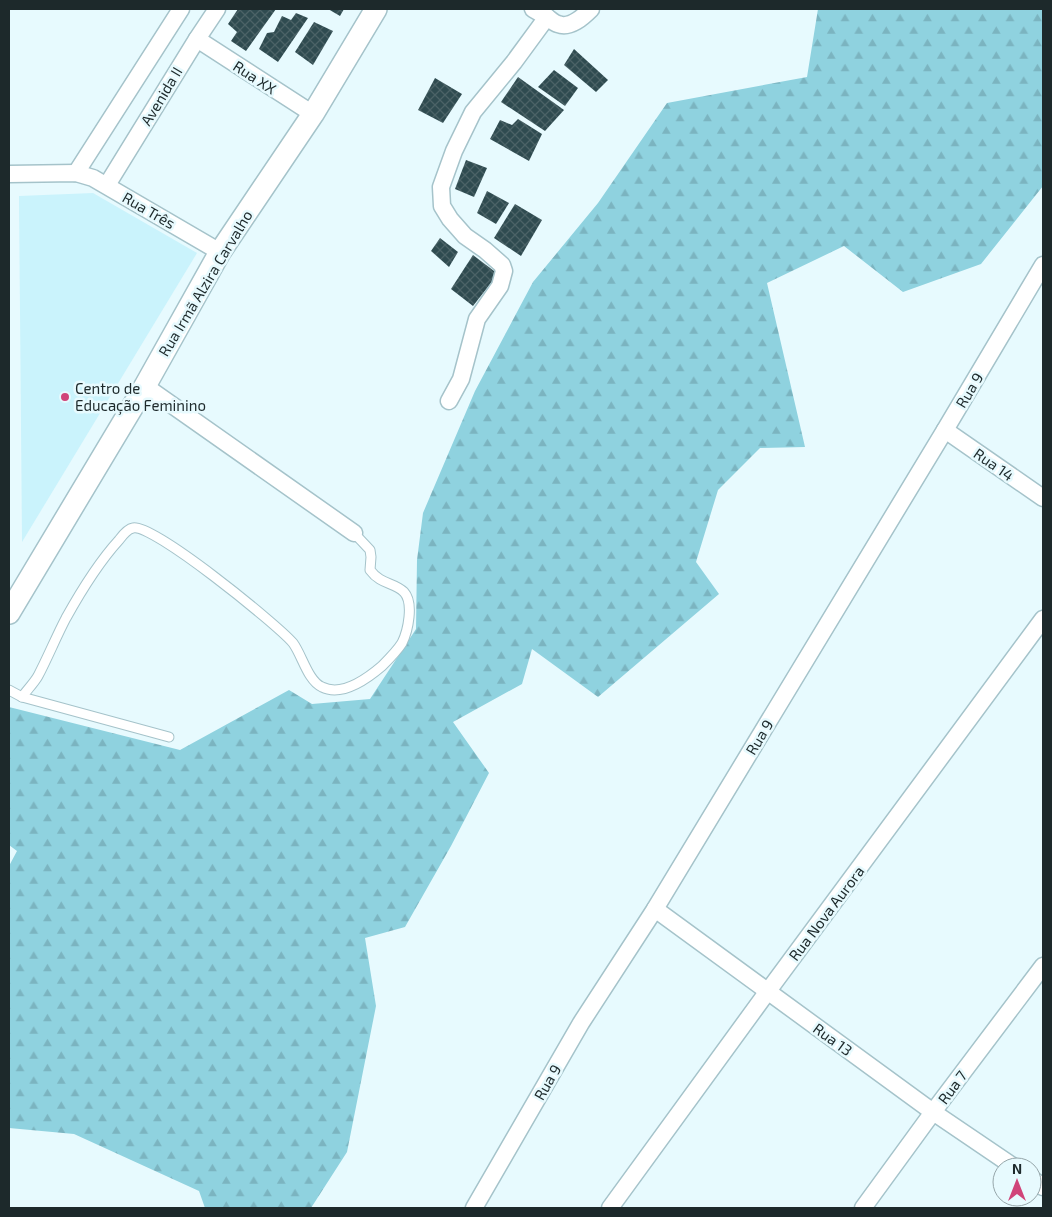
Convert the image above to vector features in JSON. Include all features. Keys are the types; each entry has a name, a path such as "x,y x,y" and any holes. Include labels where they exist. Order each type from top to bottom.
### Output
{"street":[{"name":"Avenida II","path":"76,173 181,9"},
{"name":"Avenida II","path":"107,185 217,9"},
{"name":"Rua Irmã Alzira Carvalho","path":"9,614 145,386 220,252 313,114 376,9"},
{"path":"532,9 557,24 568,25 581,18 590,9"},
{"path":"449,401 461,379 477,319 500,286 504,271 502,265 465,236 450,219 442,206 441,187 454,151 473,112 514,62 547,17"},
{"name":"Rua XX","path":"197,39 313,114"},
{"path":"9,174 76,173"},
{"name":"Rua Três","path":"76,173 107,185 220,252"},
{"name":"Rua 9","path":"474,1208 581,1023 655,909 1043,265"},
{"path":"145,386 354,533"},
{"name":"Rua 14","path":"945,430 1043,498"},
{"name":"Rua Nova Aurora","path":"610,1208 1043,619"},
{"name":"Rua 13","path":"655,909 933,1112 999,1157"},
{"name":"Rua 7","path":"863,1208 1043,966"}],"lane":[{"path":"22,697 37,678 66,618 90,579 109,551 126,532 133,528 150,532 198,563 260,613 292,642 316,684 323,688 342,690 370,676 388,660 401,644 406,631 409,611 409,602 406,595 374,576 370,570 370,550 354,533"},
{"path":"9,690 22,697 169,737"}],"shaded area":[{"name":"Centro de Educação Feminino","path":"93,193 197,253 22,542 19,196"}],"green space":[{"path":"818,9 1043,9 1043,186 981,264 903,292 844,246 767,283 805,447 760,448 718,490 696,562 719,594 598,697 532,649 522,684 453,722 489,773 451,846 405,927 365,938 376,1006 347,1152 311,1208 205,1208 199,1191 74,1134 9,1128 9,866 17,851 9,845 9,707 180,750 289,690 312,704 370,699 416,629 417,560 423,513 475,391 533,282 598,203 667,103 807,77"}],"building":[{"path":"238,9 276,9 246,51 231,41 237,32 228,24"},
{"path":"328,9 344,9 340,16"},
{"path":"296,13 308,18 278,62 259,49 267,33 274,32 282,16 291,20"},
{"path":"314,22 333,31 313,65 295,52"},
{"path":"574,49 608,80 596,92 564,65"},
{"path":"554,70 578,88 565,106 538,87"},
{"path":"518,77 564,110 545,131 501,102"},
{"path":"435,78 462,94 443,123 418,110"},
{"path":"518,119 542,134 529,161 490,139 500,120 512,125"},
{"path":"466,160 487,168 474,197 455,189"},
{"path":"487,191 509,203 496,224 477,213"},
{"path":"515,204 542,220 521,256 494,238"},
{"path":"440,238 458,252 449,267 431,251"},
{"path":"473,255 498,274 473,306 451,289"}],"place":[{"name":"Centro de Educação Feminino","path":"65,397"}]}
